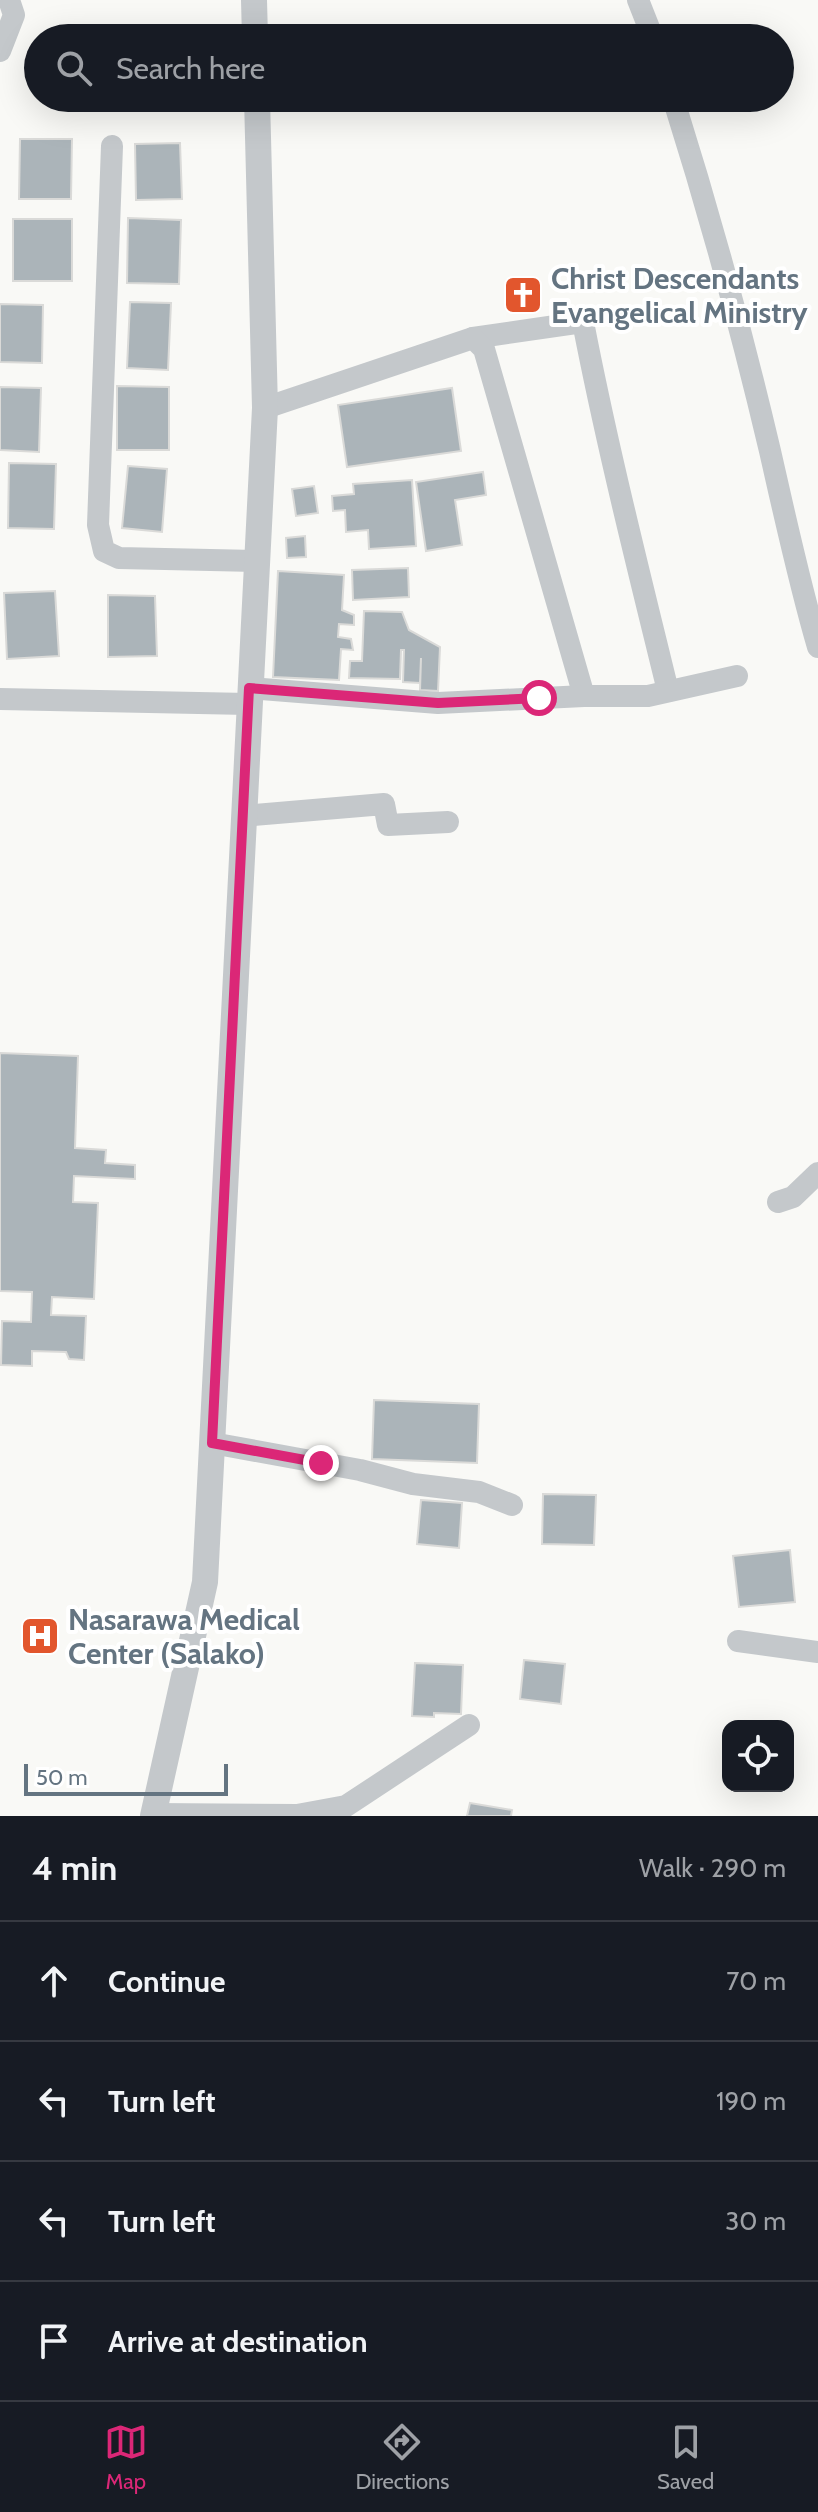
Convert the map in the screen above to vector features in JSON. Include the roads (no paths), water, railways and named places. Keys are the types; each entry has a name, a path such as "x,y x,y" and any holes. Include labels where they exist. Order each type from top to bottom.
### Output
{"street":[{"path":"0,51 14,15 9,0"},
{"path":"254,0 255,24"},
{"path":"638,0 647,24"},
{"path":"257,112 265,408 205,1582 153,1815 297,1815 346,1806 469,1725"},
{"path":"677,112 714,228 798,581 818,647"},
{"path":"112,146 98,525 104,551 119,558 256,561"},
{"path":"265,408 473,338 583,322 604,430 668,691"},
{"path":"473,338 484,349 584,696"},
{"path":"0,699 249,696 438,703 648,696 737,676"},
{"path":"243,816 384,804 388,825 448,822"},
{"path":"778,1202 793,1197 818,1173"},
{"path":"212,1443 360,1470 413,1484 479,1492 512,1505"},
{"path":"738,1641 818,1652"},
{"path":"346,1806 370,1816"}],"place":[{"name":"Christ Descendants Evangelical Ministry","path":"523,295"},
{"name":"Nasarawa Medical Center (Salako)","path":"40,1636"}]}
